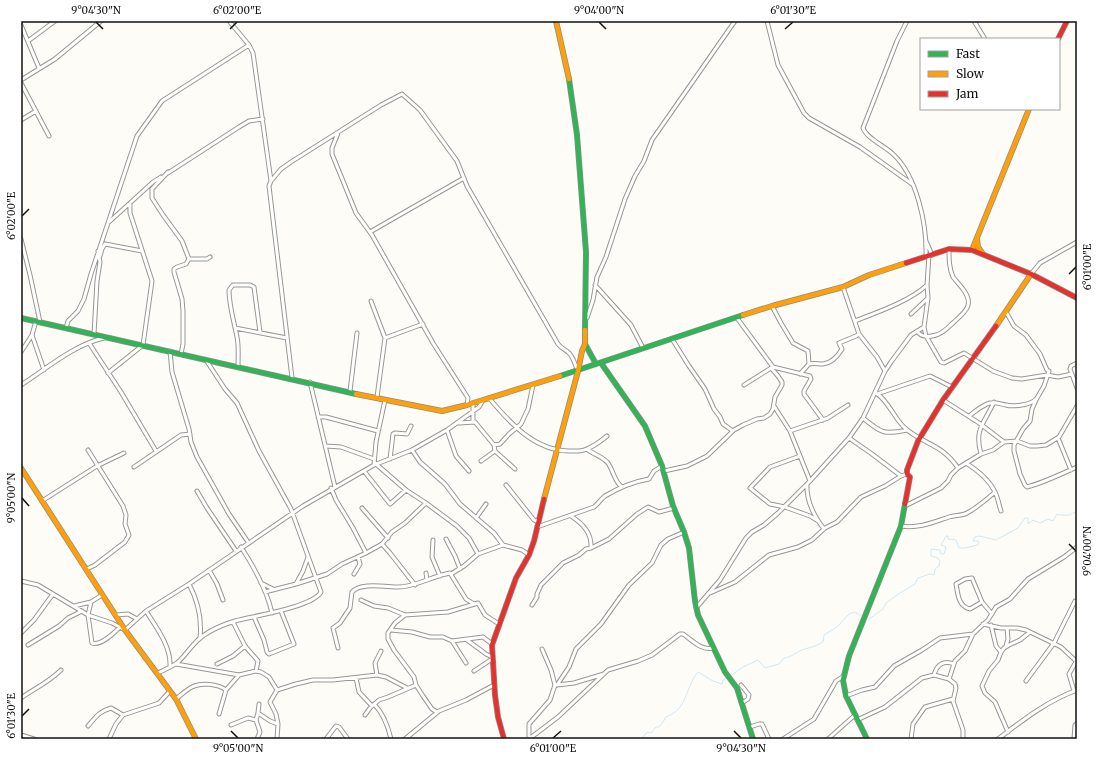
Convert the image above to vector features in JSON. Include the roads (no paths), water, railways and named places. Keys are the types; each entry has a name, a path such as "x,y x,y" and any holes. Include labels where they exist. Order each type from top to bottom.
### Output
{"street":[{"path":"28,41 55,21"},
{"path":"49,136 21,81 62,53 101,21"},
{"path":"229,21 249,45 253,53 271,181"},
{"path":"504,739 498,717 494,685 492,644 516,578 529,555 585,344 584,223 577,135 571,85 556,21"},
{"path":"586,320 593,300 597,277 606,257 624,199 644,161 652,140 736,21"},
{"path":"767,21 778,65 804,113 809,118 860,147 912,184"},
{"path":"907,21 897,41 863,128 865,132 898,158 907,172 924,220 929,256 927,285 928,298 924,327 926,336 942,363 964,353 993,371 1012,378 1022,379 1048,375 1058,377 1072,374"},
{"path":"974,21 984,38"},
{"path":"1058,38 1067,21"},
{"path":"21,25 39,68"},
{"path":"66,328 68,321 82,305 134,142 159,104 249,45"},
{"path":"292,378 269,186 271,181 284,166 386,102 402,94 422,113 458,164 464,178 531,299 562,350 568,352 573,358 578,371"},
{"path":"972,250 1029,110"},
{"path":"21,120 36,111"},
{"path":"108,224 153,182 218,139 249,121 263,119"},
{"path":"339,132 332,148 332,154 356,213 370,232 468,398 468,406"},
{"path":"168,172 152,189 152,198 182,241 189,259"},
{"path":"370,232 464,178"},
{"path":"108,373 143,345 152,281 130,213 130,203"},
{"path":"977,237 978,247 984,255"},
{"path":"21,239 30,275 38,322 21,352"},
{"path":"926,241 929,256"},
{"path":"868,739 846,696 843,683 844,676 849,656 901,526 910,477 907,474 907,470 920,438 943,400 1006,312 1031,274 1040,263 1077,242"},
{"path":"94,334 100,256 102,249 105,244 142,250"},
{"path":"917,331 921,336 932,336 942,333 964,314 969,305 965,291 953,276 949,260 949,249"},
{"path":"21,318 385,400 442,411 468,406 489,398 578,371 772,306 843,286 869,275 949,249 972,250 1031,274 1077,298"},
{"path":"98,251 100,256"},
{"path":"189,259 207,259 210,257"},
{"path":"181,354 183,344 183,311 182,299 174,269 186,264 189,259"},
{"path":"595,284 631,324 643,348"},
{"path":"238,366 237,338 229,290 233,285 250,285 254,287 260,332"},
{"path":"855,321 910,298 920,292 927,285"},
{"path":"843,286 859,334 885,371"},
{"path":"911,314 928,298"},
{"path":"371,301 386,338 377,397"},
{"path":"772,306 794,343 808,352 809,364"},
{"path":"1006,312 1014,326 1026,335 1040,354 1049,372 1044,386 1037,398 1030,421 1016,441 1014,449 1020,474 1025,485 1027,487 1039,484 1077,467"},
{"path":"664,471 686,466 707,456 733,431 743,425 768,416 772,412 775,397 781,388 782,382 737,318"},
{"path":"386,338 423,324"},
{"path":"696,608 720,580 746,538 752,532 769,522 785,507 849,438 863,418 876,394 885,371 911,335 924,327"},
{"path":"235,328 287,338"},
{"path":"350,391 357,333"},
{"path":"800,374 809,364 816,362 824,364 833,360 842,349 839,343 859,334"},
{"path":"32,335 44,370"},
{"path":"21,385 78,348 93,340 105,337"},
{"path":"672,339 705,389 723,424 733,431"},
{"path":"89,343 156,451"},
{"path":"585,344 598,364 645,426 664,471 674,508 684,532 689,552 696,608 713,648 725,672 733,682 754,739"},
{"path":"170,351 172,372 198,460 229,514 248,542"},
{"path":"158,673 176,664 200,639 208,633 233,622 281,611 302,604 319,595 321,592 293,512 253,439 237,403 228,394 205,359"},
{"path":"1077,363 1071,366 1070,369 1077,388"},
{"path":"744,385 772,367 810,376 811,379 804,391 804,394 823,420"},
{"path":"876,394 930,376 952,387"},
{"path":"310,382 326,446 336,500 366,553"},
{"path":"494,445 500,444 521,424 526,416 533,385"},
{"path":"876,394 907,430 939,448 951,458 958,468"},
{"path":"489,398 516,428 541,444 556,450 578,451 587,449 607,436"},
{"path":"969,416 985,404 994,402 1006,405 1020,405 1033,402 1037,398"},
{"path":"385,400 378,430 374,459 375,465 406,490 457,526 469,538 478,554"},
{"path":"91,602 88,615 93,644 111,636 134,622 146,611 189,584 293,512 375,465 412,450 447,430 481,406 483,400"},
{"path":"943,400 958,411 969,416 1004,442"},
{"path":"981,454 978,433 994,402"},
{"path":"472,422 473,404"},
{"path":"790,431 823,420 836,414 848,405"},
{"path":"774,406 790,431 810,481"},
{"path":"905,506 940,488 948,481 958,468 981,454 993,450 1004,442 1016,441 1030,446 1046,445 1058,438 1077,406"},
{"path":"318,417 330,418 378,430"},
{"path":"863,418 880,432 890,433 907,430"},
{"path":"458,423 472,422 478,425 494,445 496,451 515,469"},
{"path":"390,459 393,434 407,434 411,426"},
{"path":"447,430 456,456 469,471"},
{"path":"134,466 181,435 190,434"},
{"path":"849,438 901,476"},
{"path":"1058,438 1071,470"},
{"path":"326,446 341,447 374,459"},
{"path":"587,449 605,460 613,472 618,484 622,487"},
{"path":"87,569 96,565 125,542 129,535 125,524 126,515 123,506 88,450"},
{"path":"412,450 420,462 445,484 460,504 494,533 503,545"},
{"path":"481,461 496,451"},
{"path":"42,501 97,466 124,453"},
{"path":"800,456 770,467 750,488 770,504 785,507 810,516 818,521"},
{"path":"966,463 988,481 995,492 1001,511"},
{"path":"537,527 594,507 604,497 622,487 640,480 649,479 654,471 662,466"},
{"path":"21,468 87,569 122,628 158,673 176,699 196,739"},
{"path":"364,471 390,504 406,490"},
{"path":"710,593 735,582 770,555 798,547 812,540 824,529 837,522 861,497 907,474"},
{"path":"807,484 806,492 808,502 824,529"},
{"path":"506,485 534,520 539,520"},
{"path":"197,491 206,508 236,551"},
{"path":"901,526 914,527 963,515 976,508 995,492"},
{"path":"265,592 316,578 366,553 382,544 392,532 405,523 426,503"},
{"path":"476,518 486,504"},
{"path":"532,605 541,586 562,563 579,555 586,549 609,539 637,514 648,507 659,512 674,508"},
{"path":"362,508 388,538"},
{"path":"571,516 586,529 590,538 591,548"},
{"path":"529,739 530,724 550,700 556,685 566,672 576,649 601,624 629,585 652,563 661,544 684,532"},
{"path":"446,539 460,569"},
{"path":"434,540 432,557 440,576"},
{"path":"382,544 415,585"},
{"path":"338,648 333,628 340,623 350,608 352,592 354,589 370,586 400,587 415,585 448,573 451,574 460,569 478,554 503,545 522,550 529,555"},
{"path":"241,547 265,592 272,613"},
{"path":"949,679 954,664 965,651 973,634 984,624 996,607 1010,599 1028,579 1064,557 1077,547"},
{"path":"296,584 308,557"},
{"path":"354,574 360,564 358,557"},
{"path":"209,570 223,600"},
{"path":"426,573 428,580"},
{"path":"451,574 466,599 474,604 479,604 485,615 499,624"},
{"path":"982,602 970,608 963,606 960,602 956,584 965,579 972,578 982,602 992,614"},
{"path":"21,581 38,585 88,615 122,628"},
{"path":"260,582 273,589"},
{"path":"189,584 196,600 201,622 200,639"},
{"path":"21,633 34,620 53,594"},
{"path":"74,606 91,602 102,595"},
{"path":"361,600 374,606 388,608 405,615 448,612 474,604"},
{"path":"1026,681 1054,643 1075,601"},
{"path":"28,645 59,626 68,618 82,611"},
{"path":"146,611 166,645 170,666"},
{"path":"254,617 269,654 294,644 281,611"},
{"path":"115,615 128,614 137,619"},
{"path":"405,615 395,624 387,636 389,642 414,677 416,685 427,703 437,712"},
{"path":"233,622 245,646 258,661 256,671"},
{"path":"984,624 998,628 1022,629 1030,632 1048,642 1054,643 1077,661 1069,674 1076,690 1065,694 1046,706 1036,710 998,739"},
{"path":"991,625 996,646 1001,652"},
{"path":"1007,628 1008,639 1006,646 983,682 982,689 996,702 1008,732"},
{"path":"391,630 412,632 430,637 442,637 452,641 483,637 492,644"},
{"path":"1006,646 1020,640 1030,632"},
{"path":"529,739 558,717 611,669 652,655 682,633 702,648 713,648"},
{"path":"846,696 876,687 894,666 940,638 973,634"},
{"path":"467,640 492,658"},
{"path":"452,641 466,663"},
{"path":"217,664 233,656 245,646"},
{"path":"542,649 550,665 556,685"},
{"path":"376,675 375,663 381,651"},
{"path":"474,671 492,658"},
{"path":"934,675 937,667 943,662 954,664"},
{"path":"176,664 239,675 256,671 267,675 277,690"},
{"path":"21,698 28,692 51,680 61,670"},
{"path":"556,685 574,683 604,674"},
{"path":"219,714 226,690 239,675"},
{"path":"277,739 279,732 278,724 276,714 270,702 277,690 309,681 356,678 376,675 407,688"},
{"path":"828,739 856,718 885,707 922,678 934,675 949,679 956,686 953,699 954,707 962,730 963,739"},
{"path":"782,739 814,718 836,681 844,676"},
{"path":"356,678 359,692 381,712 391,739"},
{"path":"176,699 191,687 198,685 213,685 226,690"},
{"path":"365,715 379,700 416,685"},
{"path":"405,739 437,712 466,700 494,685"},
{"path":"741,685 749,695 748,699 742,703"},
{"path":"109,739 116,724 123,714 159,703 170,691"},
{"path":"912,739 913,724 925,708 953,699"},
{"path":"257,739 260,732 256,720 259,704"},
{"path":"88,726 99,712 103,710 111,708 123,714"},
{"path":"258,713 270,721 278,724"},
{"path":"231,725 248,718 256,720"},
{"path":"750,727 762,724 769,739"},
{"path":"1074,739 1075,725 1077,724"},
{"path":"326,739 336,726 339,727 348,739"},
{"path":"790,734 793,739"},
{"path":"21,735 34,739"}],"waterway":[{"path":"869,619 883,609 886,603 915,584 918,578 930,574 934,575 935,569 939,566 940,561 938,558 931,556 931,549 940,550 941,554 944,554 946,547 941,545 946,536 948,536 948,539 956,540 959,548 965,548 978,545 978,541 973,541 975,537 979,536 996,540 1018,528 1025,518 1028,518 1028,524 1033,520 1040,523 1048,519 1053,521 1057,514 1068,515 1077,511"},
{"path":"732,675 743,667 758,660 765,668 779,664 784,658 823,642 824,635 837,627 849,614 854,612 862,616"},
{"path":"642,739 645,734 648,732 651,733 656,727 659,727 666,717 679,709 698,672 713,681 722,684 723,680 727,678"}]}
